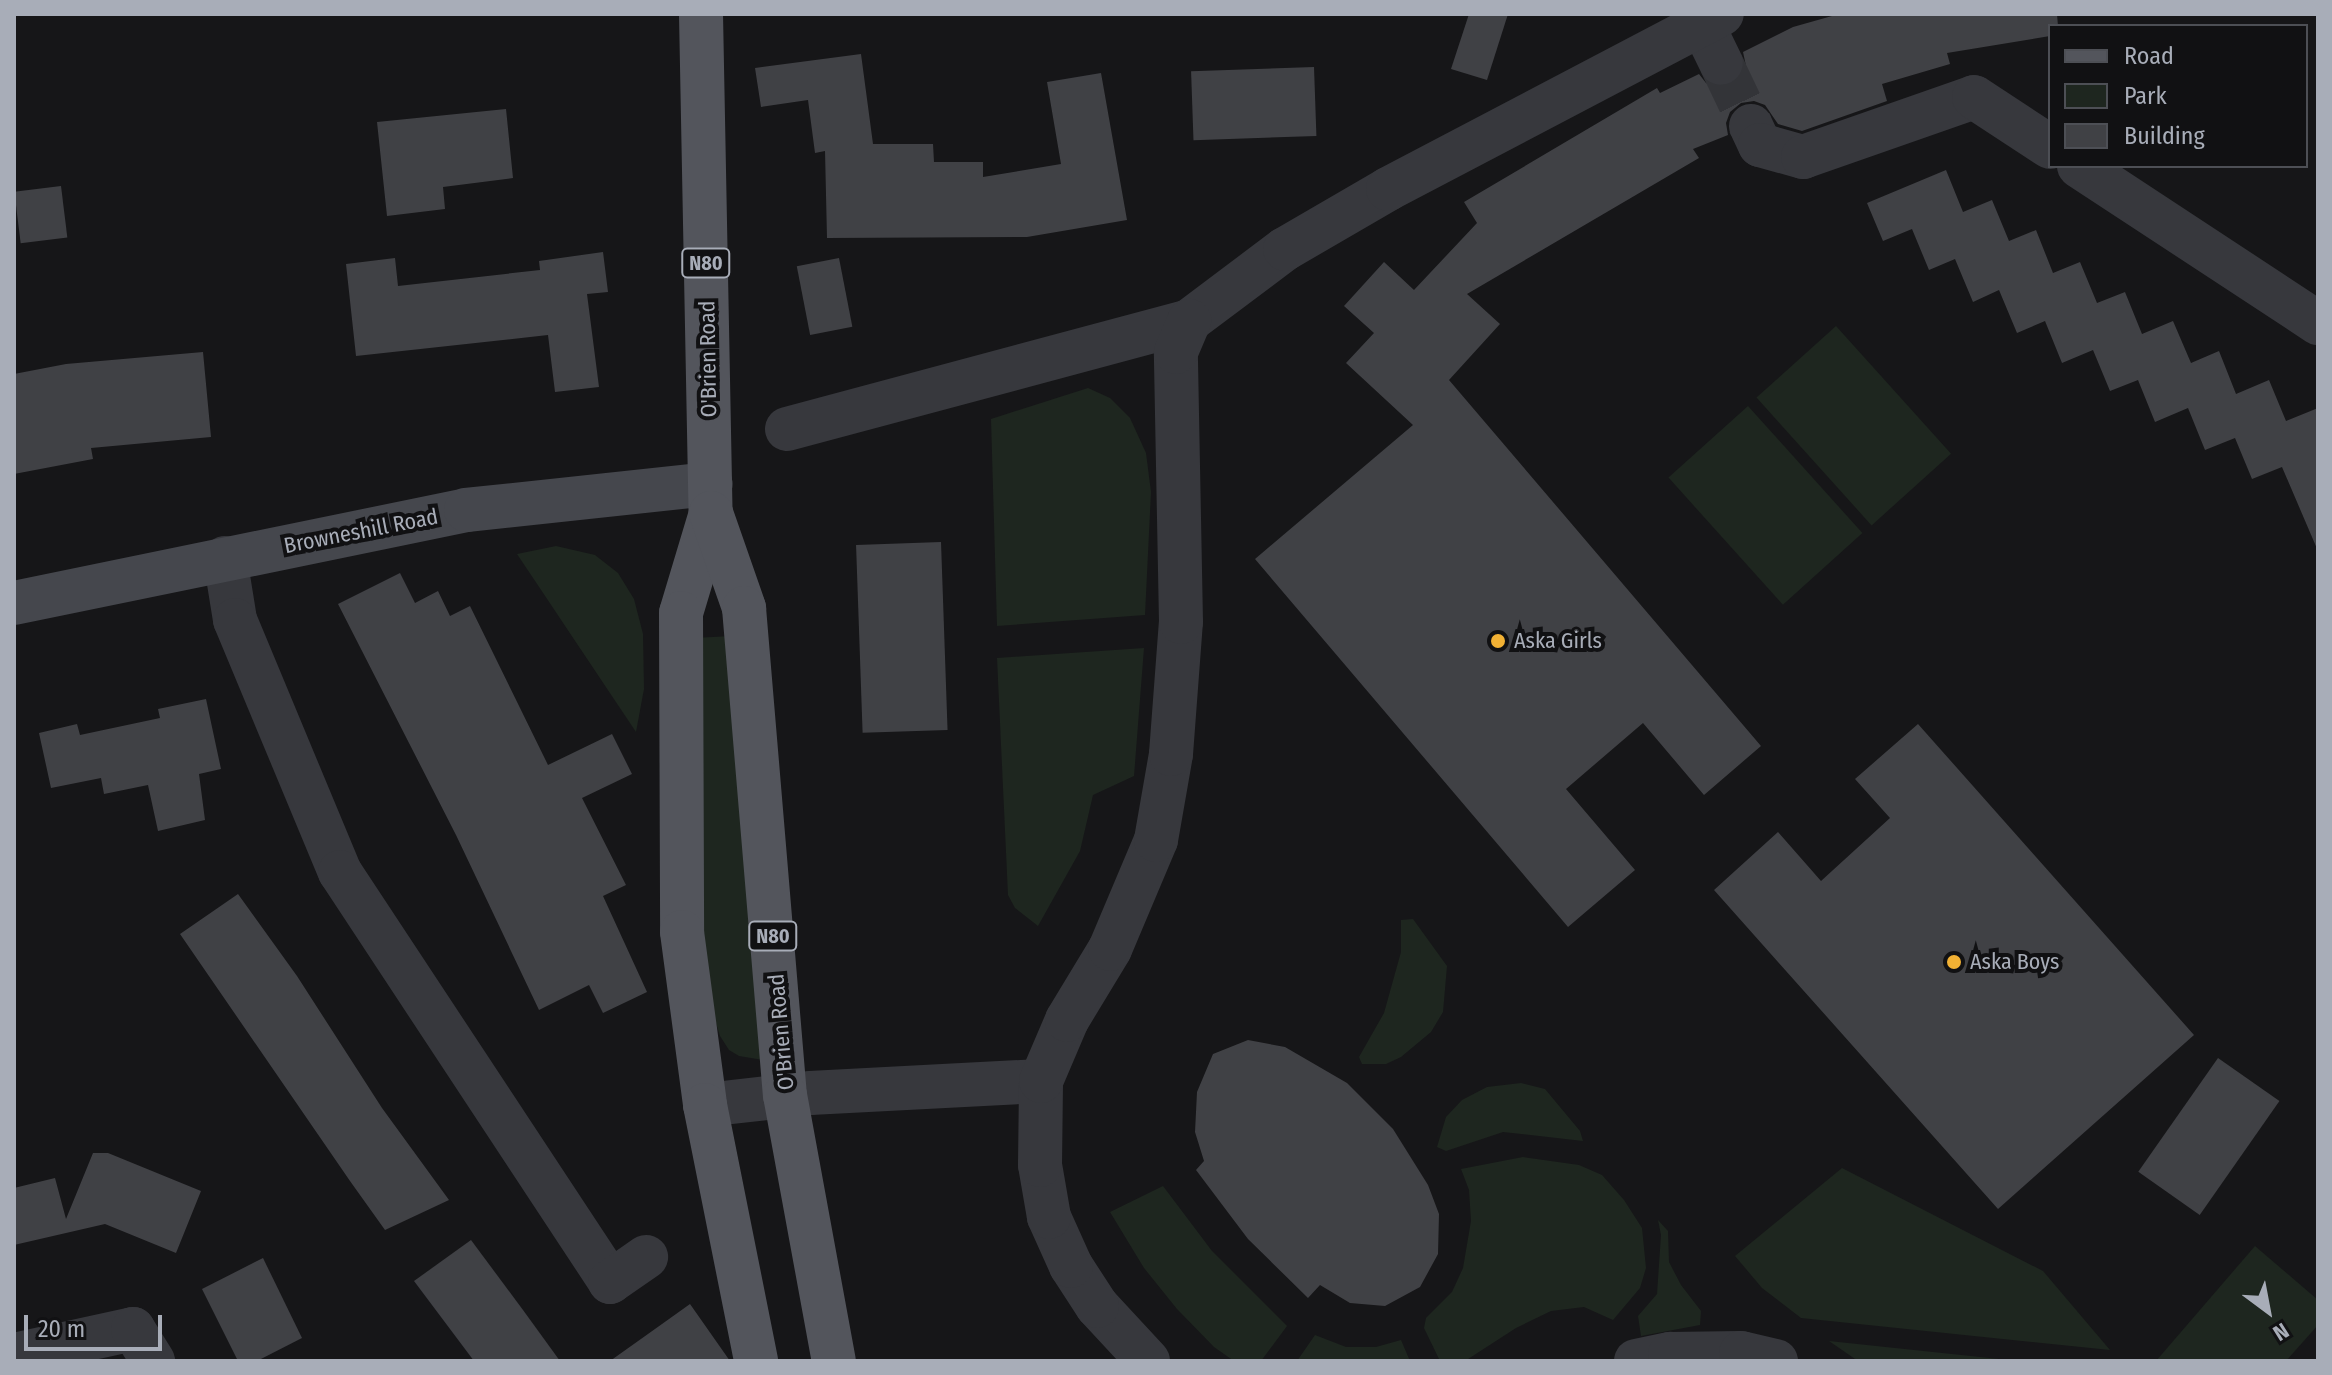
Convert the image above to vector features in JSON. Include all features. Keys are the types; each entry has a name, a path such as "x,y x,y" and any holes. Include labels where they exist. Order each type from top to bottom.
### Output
{"main road":[{"name":"O'Brien Road","path":"701,14 711,498 744,608 785,1095 834,1361"},
{"name":"O'Brien Road","path":"711,498 681,613 682,932 705,1105 756,1361"}],"street":[{"path":"787,429 1189,321 1285,249 1388,189 1712,19 1721,63"},
{"path":"1751,126 1760,145 1803,157 1974,97 2048,146"},
{"path":"2082,168 2318,323"},
{"path":"1148,1361 1097,1306 1071,1266 1049,1217 1040,1165 1041,1081 1067,1020 1110,949 1156,840 1171,754 1181,622 1176,352 1189,321"},
{"name":"Browneshill Road","path":"14,603 466,510 711,498"},
{"path":"225,558 235,620 340,872 610,1282 646,1257"},
{"path":"705,1105 785,1095 1041,1081"},
{"path":"14,1355 133,1329 153,1361"},
{"path":"1636,1361 1670,1354 1741,1353 1776,1361"}],"green space":[{"path":"1836,326 1951,454 1872,525 1756,398"},
{"path":"1088,388 1110,398 1130,418 1146,453 1151,492 1145,615 997,626 991,419"},
{"path":"1748,406 1862,533 1783,605 1668,478"},
{"path":"556,546 595,555 618,573 634,599 643,634 644,689 636,732 517,554"},
{"path":"732,636 763,1060 739,1056 729,1050 720,1036 712,1010 697,900 694,638"},
{"path":"1144,648 1134,776 1093,795 1080,851 1038,926 1015,908 1008,895 997,658"},
{"path":"1413,919 1447,966 1443,1012 1431,1032 1401,1057 1386,1064 1362,1064 1359,1057 1384,1013 1401,952 1401,920"},
{"path":"1521,1083 1545,1089 1580,1131 1583,1141 1503,1132 1446,1151 1437,1147 1446,1117 1462,1100 1487,1087"},
{"path":"1523,1157 1579,1165 1602,1175 1624,1200 1642,1228 1646,1268 1640,1288 1613,1320 1584,1307 1551,1311 1516,1328 1465,1361 1440,1361 1424,1328 1426,1318 1452,1292 1463,1268 1471,1221 1469,1190 1461,1169"},
{"path":"1842,1168 2043,1271 2110,1350 1801,1318 1762,1288 1735,1256"},
{"path":"1163,1186 1212,1251 1287,1326 1261,1361 1234,1361 1214,1347 1177,1309 1144,1268 1110,1212"},
{"path":"1658,1220 1668,1231 1669,1262 1681,1285 1701,1311 1700,1325 1641,1336 1638,1316 1657,1294 1661,1235"},
{"path":"2255,1246 2318,1300 2318,1325 2286,1361 2156,1361"},
{"path":"1315,1335 1346,1347 1376,1347 1401,1340 1410,1361 1297,1361"},
{"path":"1829,1341 2018,1361 1858,1361"}],"building":[{"path":"1469,14 1508,14 1487,80 1451,69"},
{"name":"Aska Girls","path":"1839,14 2057,14 2058,24 2048,24 2048,36 1947,53 1950,64 1882,84 1887,101 1802,131 1778,124 1765,105 1754,101 1741,103 1730,112 1726,123 1728,135 1693,149 1699,158 1467,294 1500,324 1449,380 1761,746 1704,795 1643,723 1566,789 1635,870 1568,927 1255,559 1413,425 1346,363 1374,333 1344,306 1384,262 1414,290 1477,223 1464,202 1657,88 1660,93 1699,74 1706,83 1718,88 1733,85 1741,78 1746,66 1743,52 1793,27"},
{"path":"861,54 873,144 933,144 934,162 983,162 983,177 1061,164 1047,82 1101,73 1127,220 1027,237 827,238 825,151 815,153 808,100 761,107 755,68"},
{"path":"1314,67 1316,136 1193,140 1191,71"},
{"path":"506,109 513,178 443,187 445,209 387,216 377,122"},
{"path":"1946,170 1963,212 1992,200 2009,241 2036,230 2053,273 2080,262 2097,303 2125,292 2142,334 2173,321 2191,363 2219,351 2236,394 2269,380 2286,421 2318,408 2318,551 2282,467 2252,479 2235,438 2205,450 2188,408 2155,422 2138,380 2110,391 2093,350 2062,363 2045,321 2017,333 1999,290 1973,302 1955,259 1929,270 1912,229 1883,241 1867,203"},
{"path":"61,186 67,238 21,243 14,192"},
{"path":"603,252 608,292 587,294 599,387 555,392 548,335 356,356 346,264 395,258 398,286 540,270 539,261"},
{"path":"839,258 852,327 810,335 797,266"},
{"path":"203,352 211,437 91,448 93,459 14,474 14,374 66,364"},
{"path":"941,542 948,730 863,733 856,545"},
{"path":"400,573 415,603 438,591 450,616 470,606 548,765 612,734 632,774 582,798 626,885 603,896 647,992 603,1013 589,985 539,1010 456,835 338,604"},
{"path":"206,699 221,769 199,774 205,820 158,831 148,785 104,794 101,778 51,788 39,733 77,724 80,735 160,718 158,709"},
{"name":"Aska Boys","path":"1918,724 2194,1035 1998,1209 1714,890 1778,832 1821,881 1890,818 1855,779"},
{"path":"238,894 297,976 382,1108 449,1200 385,1230 350,1181 180,934"},
{"path":"1248,1040 1285,1047 1347,1083 1393,1129 1428,1185 1439,1214 1438,1254 1420,1287 1385,1306 1350,1303 1320,1285 1308,1298 1248,1239 1196,1170 1204,1161 1195,1132 1197,1092 1213,1054"},
{"path":"2218,1058 2279,1101 2200,1215 2138,1172"},
{"path":"93,1153 108,1153 201,1191 176,1253 105,1224 14,1245 14,1188 55,1178 66,1219"},
{"path":"471,1240 560,1361 474,1361 414,1281"},
{"path":"263,1258 302,1338 257,1361 238,1361 202,1289"},
{"path":"690,1304 730,1361 610,1361 662,1324"}],"tunnel":[{"path":"1721,63 1751,126"}],"place":[{"name":"Aska Girls","path":"1498,641"},
{"name":"Aska Boys","path":"1954,962"}]}
